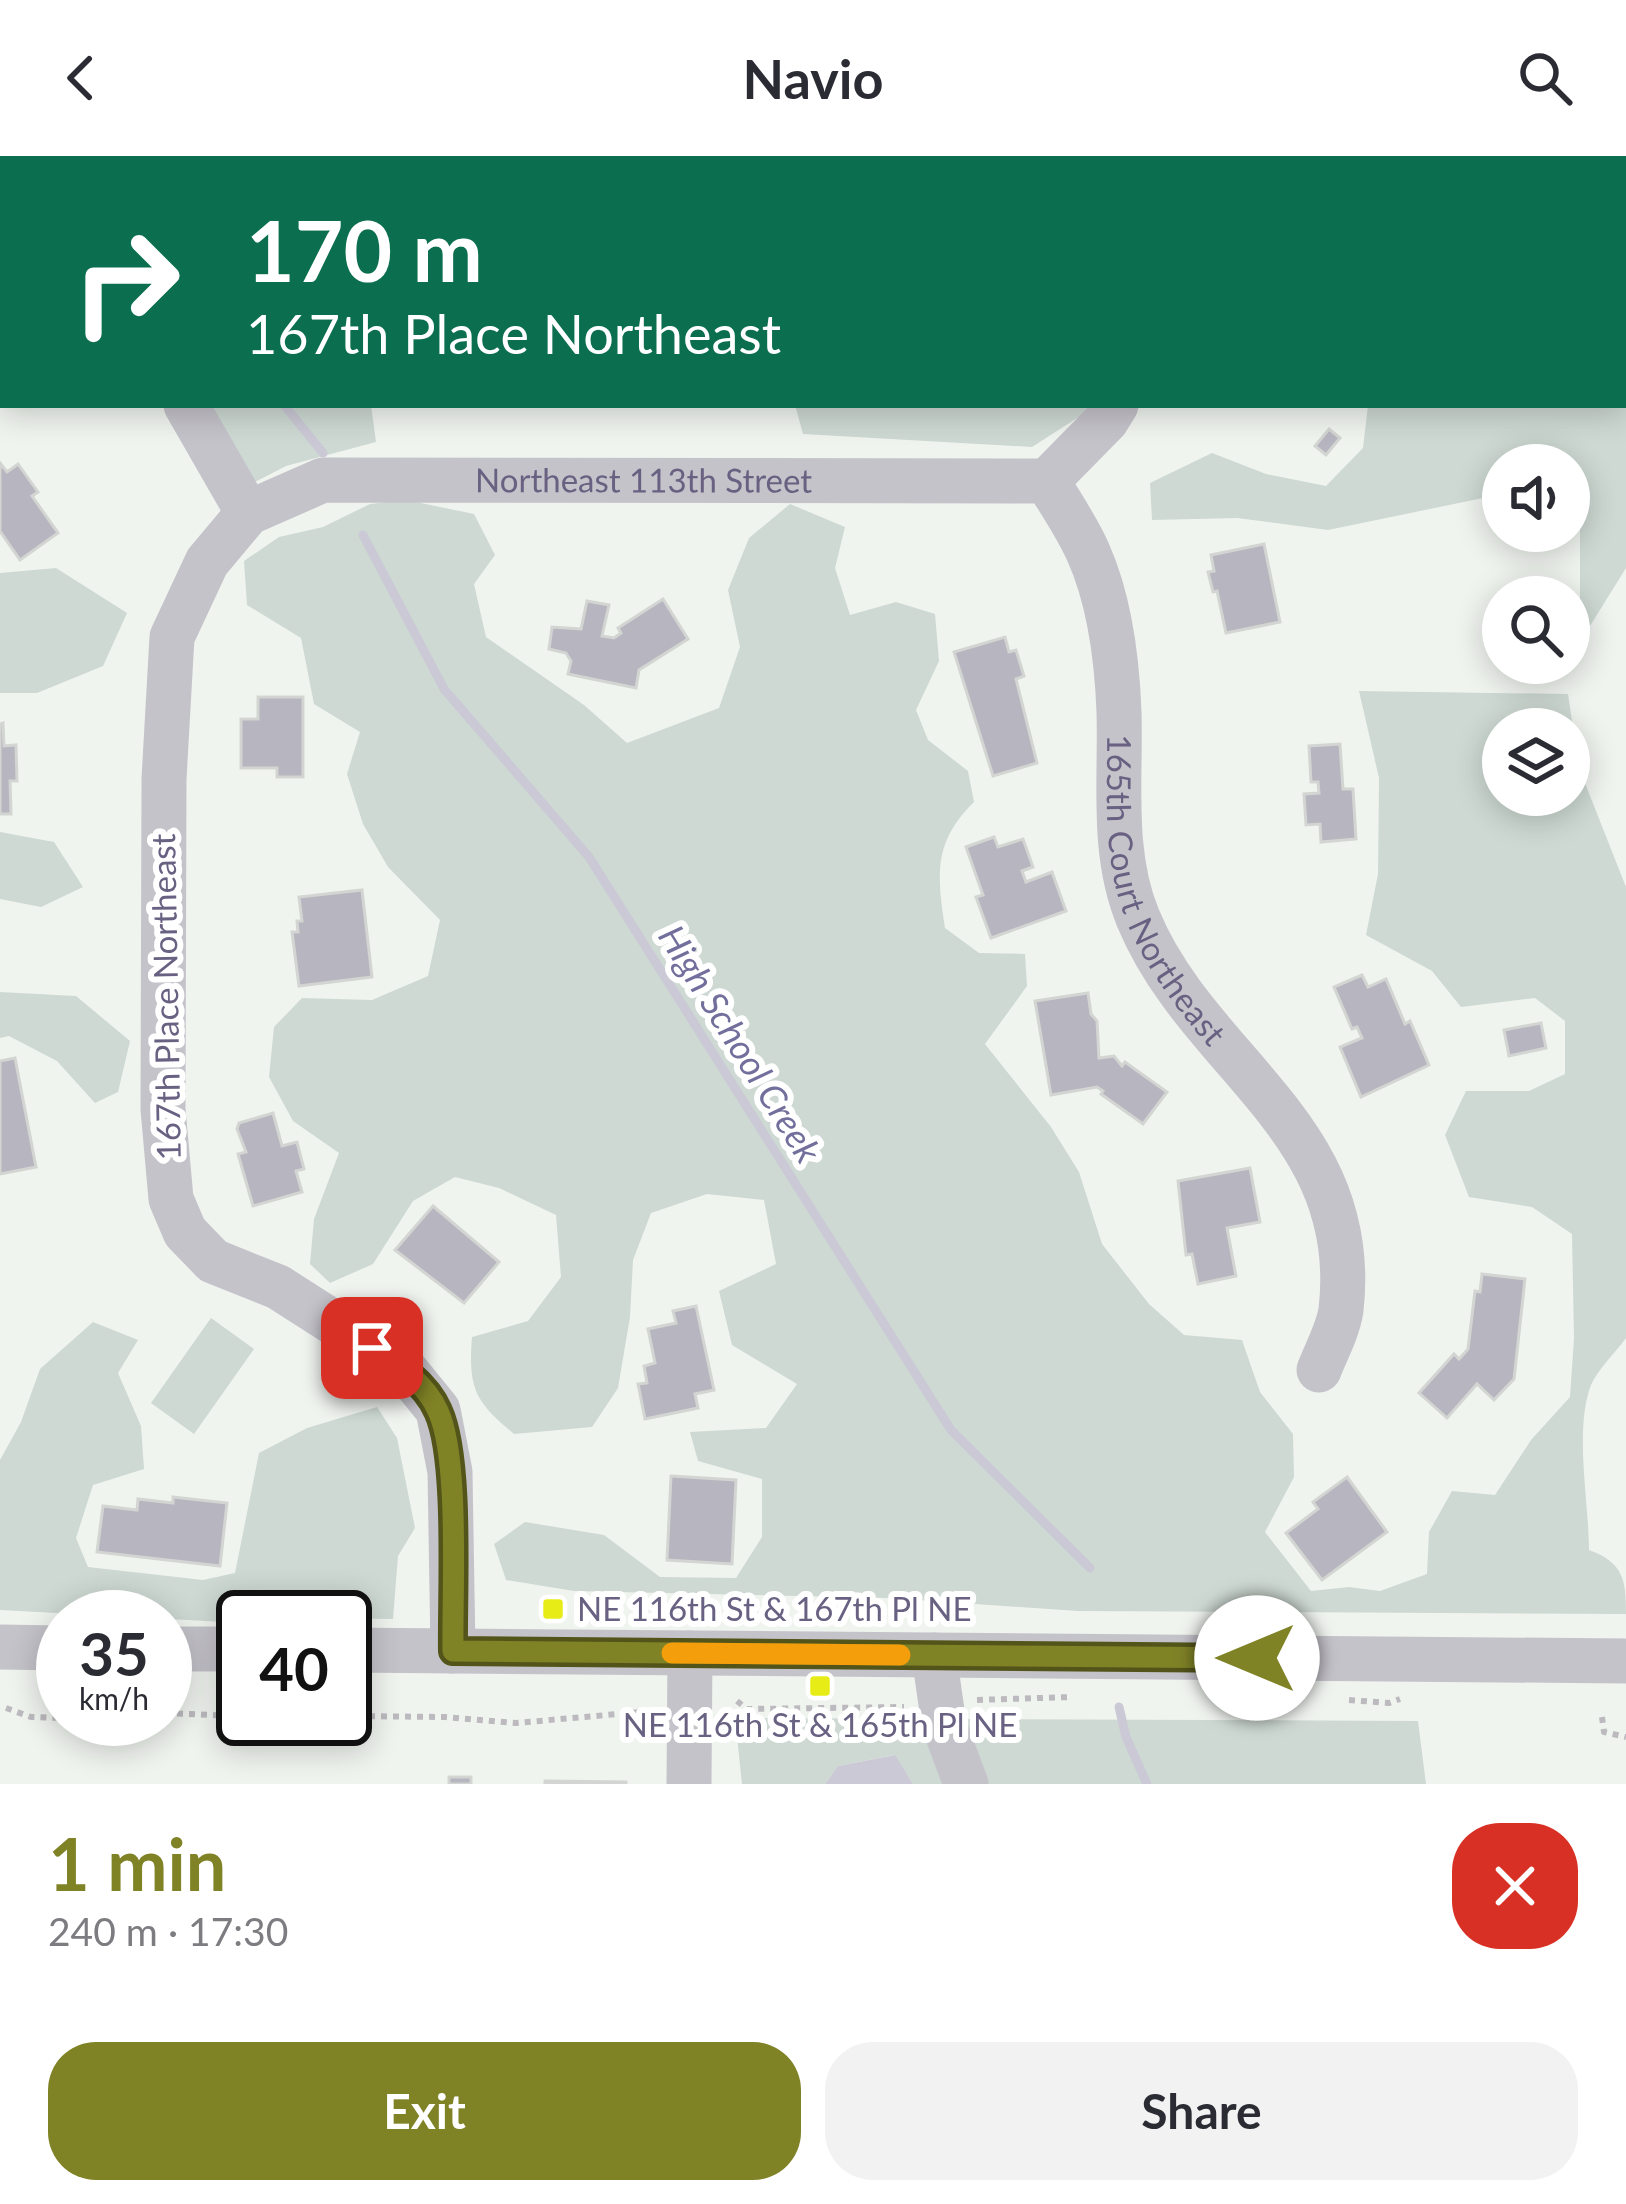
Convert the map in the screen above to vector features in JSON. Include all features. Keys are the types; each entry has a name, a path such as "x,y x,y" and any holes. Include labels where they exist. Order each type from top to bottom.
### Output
{"street":[{"path":"189,408 248,513"},
{"path":"1047,481 1114,408"},
{"name":"Northeast 113th Street","path":"248,513 323,480 1047,481"},
{"name":"165th Court Northeast","path":"1047,481 1089,552 1110,620 1119,708 1121,863 1136,915 1157,960 1280,1108 1318,1170 1341,1234 1341,1313 1319,1370"},
{"name":"167th Place Northeast","path":"248,513 207,562 172,637 164,779 163,1045 170,1198 185,1232 213,1261 278,1287 403,1367 438,1410 450,1472 453,1651"},
{"path":"0,1647 36,1648"},
{"path":"372,1650 1626,1661"},
{"path":"689,1784 690,1653"},
{"path":"934,1655 944,1725 966,1784"}],"path":[{"path":"1343,1699 1388,1703 1409,1696"},
{"path":"972,1700 1084,1697"},
{"path":"736,1701 747,1709 908,1707"},
{"path":"6,1708 36,1717"},
{"path":"372,1716 516,1723 658,1711"},
{"path":"1602,1717 1604,1732 1626,1737"}],"shaded area":[{"path":"209,408 371,408 376,442 286,466 253,483"},
{"path":"796,408 1087,408 1032,447 803,434"},
{"path":"1368,408 1626,408 1626,568 1590,626 1590,576 1580,576 1580,552 1590,552 1590,444 1482,444 1482,498 1328,530 1237,518 1152,520 1150,483 1212,453 1266,474 1326,486 1363,448"},
{"path":"406,500 474,514 495,555 474,584 486,637 584,705 627,743 719,708 740,647 728,590 749,538 790,504 845,527 835,568 850,615 896,602 935,614 939,661 916,710 928,740 968,771 974,802 951,831 941,860 945,928 979,953 1025,954 1027,986 985,1044 1051,1127 1079,1172 1102,1244 1149,1304 1184,1335 1242,1340 1260,1392 1293,1434 1294,1477 1265,1532 1311,1591 1349,1587 1380,1591 1427,1574 1429,1532 1452,1491 1495,1495 1531,1440 1570,1397 1574,1338 1572,1234 1532,1207 1469,1197 1445,1135 1466,1091 1529,1091 1565,1074 1565,1021 1535,998 1461,1007 1432,971 1366,935 1378,874 1379,778 1359,691 1568,694 1570,708 1482,708 1482,816 1590,816 1590,796 1626,887 1626,1338 1591,1385 1583,1444 1589,1550 1610,1561 1621,1574 1626,1614 1078,1611 888,1598 574,1591 506,1580 494,1544 525,1522 604,1535 660,1577 736,1578 762,1537 762,1479 698,1461 690,1432 766,1428 797,1384 732,1345 719,1291 776,1264 764,1200 707,1194 651,1213 633,1260 630,1317 618,1388 592,1427 514,1434 490,1412 473,1382 472,1337 528,1321 561,1277 556,1215 499,1188 455,1177 413,1201 373,1264 330,1283 310,1264 314,1219 339,1153 293,1121 269,1077 274,1027 302,998 372,1000 428,976 440,920 388,867 363,824 347,774 360,732 314,704 301,638 247,605 244,561 279,537 323,527 370,504"},
{"path":"56,568 127,613 103,666 37,693 0,693 0,573"},
{"path":"0,832 54,842 83,887 41,907 0,899"},
{"path":"0,992 76,996 130,1041 118,1092 95,1103 57,1061 9,1036 0,1038"},
{"path":"211,1318 254,1349 194,1434 151,1403"},
{"path":"93,1322 138,1340 118,1373 141,1426 144,1469 93,1485 76,1538 88,1567 203,1580 235,1573 259,1453 307,1428 377,1407 397,1438 415,1528 398,1556 393,1619 372,1619 372,1590 216,1590 216,1622 192,1620 192,1590 36,1590 36,1612 0,1610 0,1460 21,1422 40,1369"},
{"path":"735,1718 1418,1721 1426,1784 913,1784 894,1755 838,1766 825,1784 742,1784"},
{"path":"895,1755 913,1784 825,1784 838,1766"}],"building":[{"path":"1329,429 1340,438 1326,455 1315,446"},
{"path":"0,463 7,472 18,464 38,492 32,496 58,533 20,560 0,531"},
{"path":"1264,544 1280,622 1226,633 1208,572 1214,571 1211,555"},
{"path":"663,599 688,639 639,670 636,688 568,674 571,661 566,653 549,649 552,627 581,629 587,601 609,605 602,636 614,638 621,633 618,628"},
{"path":"1005,637 1009,652 1016,650 1024,676 1016,679 1037,763 993,776 954,652"},
{"path":"258,697 303,697 303,777 277,777 277,768 241,768 241,719 258,719"},
{"path":"3,723 4,746 16,745 11,814 0,814"},
{"path":"1340,744 1343,789 1353,789 1356,839 1321,842 1320,824 1306,825 1304,794 1319,793 1318,782 1311,782 1309,746"},
{"path":"994,837 998,847 1023,839 1033,867 1022,871 1026,882 1052,872 1066,911 991,938 976,897 983,895 966,847"},
{"path":"362,890 372,977 299,986 292,932 298,932 297,921 302,921 299,897"},
{"path":"1362,975 1368,987 1386,979 1429,1065 1361,1097 1340,1047 1362,1038 1357,1027 1352,1029 1334,987"},
{"path":"1088,993 1097,1021 1099,1058 1114,1056 1122,1066 1125,1062 1167,1092 1143,1124 1097,1087 1051,1095 1035,1001"},
{"path":"1541,1023 1546,1048 1509,1056 1504,1030"},
{"path":"15,1058 36,1167 0,1174 0,1061"},
{"path":"273,1113 282,1146 297,1142 304,1169 296,1171 302,1192 253,1206 238,1154 246,1152 237,1129 239,1123"},
{"path":"1250,1168 1260,1222 1227,1228 1236,1276 1198,1284 1192,1254 1186,1255 1178,1181"},
{"path":"433,1206 499,1262 464,1303 395,1250"},
{"path":"1482,1274 1525,1279 1514,1379 1494,1400 1477,1384 1447,1418 1419,1393 1454,1354 1459,1359 1468,1349 1475,1291 1480,1292"},
{"path":"696,1306 714,1390 695,1394 698,1408 645,1419 638,1384 647,1383 644,1366 655,1363 648,1329 676,1323 673,1311"},
{"path":"671,1476 736,1480 732,1564 667,1560"},
{"path":"1347,1477 1387,1532 1322,1580 1286,1533 1318,1509 1313,1502"},
{"path":"173,1497 227,1503 220,1566 97,1552 103,1506 137,1510 138,1499 173,1503"},
{"path":"449,1777 471,1777 471,1784 449,1784"},
{"path":"626,1782 626,1784 545,1784"}],"waterway":[{"name":"High School Creek","path":"286,408 323,453"},
{"name":"High School Creek","path":"363,535 444,689 589,857 951,1430 1090,1568"},
{"name":"High School Creek","path":"1119,1707 1126,1737 1147,1784"}],"slow traffic":[{"path":"672,1653 900,1655"}],"place":[{"name":"NE 116th St & 167th Pl NE","path":"553,1609"},
{"name":"NE 116th St & 165th Pl NE","path":"820,1686"}],"route":[{"path":"372,1348 403,1367 438,1410 450,1472 453,1651 1257,1658"}]}
